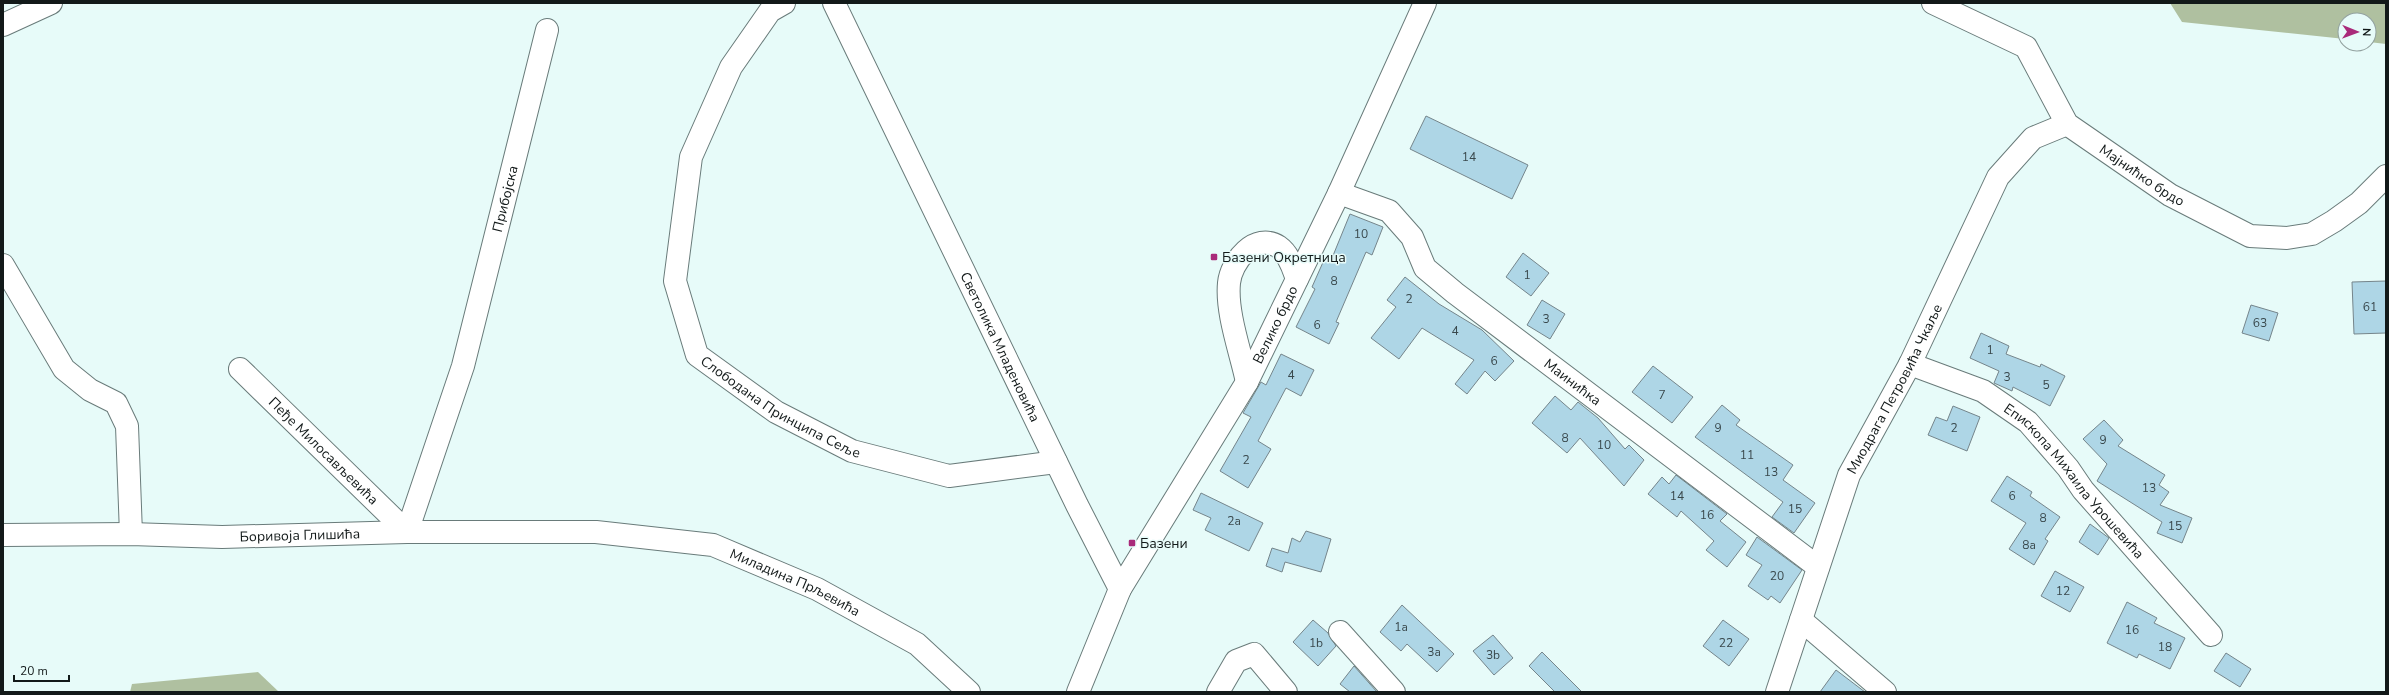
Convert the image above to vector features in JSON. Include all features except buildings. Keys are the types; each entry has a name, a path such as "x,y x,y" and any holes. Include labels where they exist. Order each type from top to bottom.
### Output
{"street":[{"path":"3,25 51,3"},
{"name":"Слободана Принципа Сеље","path":"784,3 770,11 730,68 691,157 674,281 697,355 776,412 852,450 948,476 1056,462"},
{"name":"Светолика Младеновића","path":"834,3 1056,462 1120,589"},
{"name":"Велико брдо","path":"1120,589 1247,382 1339,193 1425,3"},
{"name":"Мајнићко брдо","path":"1933,3 2026,47 2067,124 2170,195 2250,236 2287,238 2312,234 2334,222 2359,204 2386,176"},
{"name":"Прибојска","path":"407,532 463,366 547,30"},
{"name":"Миодрага Петровића Чкаље","path":"1777,692 1849,475 1910,364 1998,177 2033,138 2067,124"},
{"name":"Маинићка","path":"1339,193 1389,211 1412,237 1426,268 1455,293 1818,567"},
{"path":"1247,382 1230,304 1229,283 1232,268 1246,250 1259,244 1267,244 1278,247 1283,252 1288,258 1297,279"},
{"path":"3,265 64,369 90,390 116,403 127,426 131,534"},
{"name":"Епископа Михаила Урошевића","path":"1910,364 1983,391 2028,422 2068,468 2084,490 2211,635"},
{"name":"Пеђе Милосављевића","path":"240,369 407,532"},
{"name":"Боривоја Глишића","path":"3,535 131,534 222,537 407,532 596,532"},
{"name":"Миладина Прљевића","path":"596,532 713,545 817,589 917,644 969,692"},
{"path":"1078,692 1120,589"},
{"path":"1801,620 1885,692"},
{"path":"1340,632 1394,692"},
{"path":"1218,692 1236,661 1254,654 1286,692"}],"green space":[{"path":"2170,3 2386,3 2386,44 2377,43 2377,12 2337,12 2337,38 2182,22"},
{"path":"258,672 279,692 130,692 132,684"}],"place":[{"name":"Базени Окретница","path":"1214,257"},
{"name":"Базени","path":"1132,543"}]}
